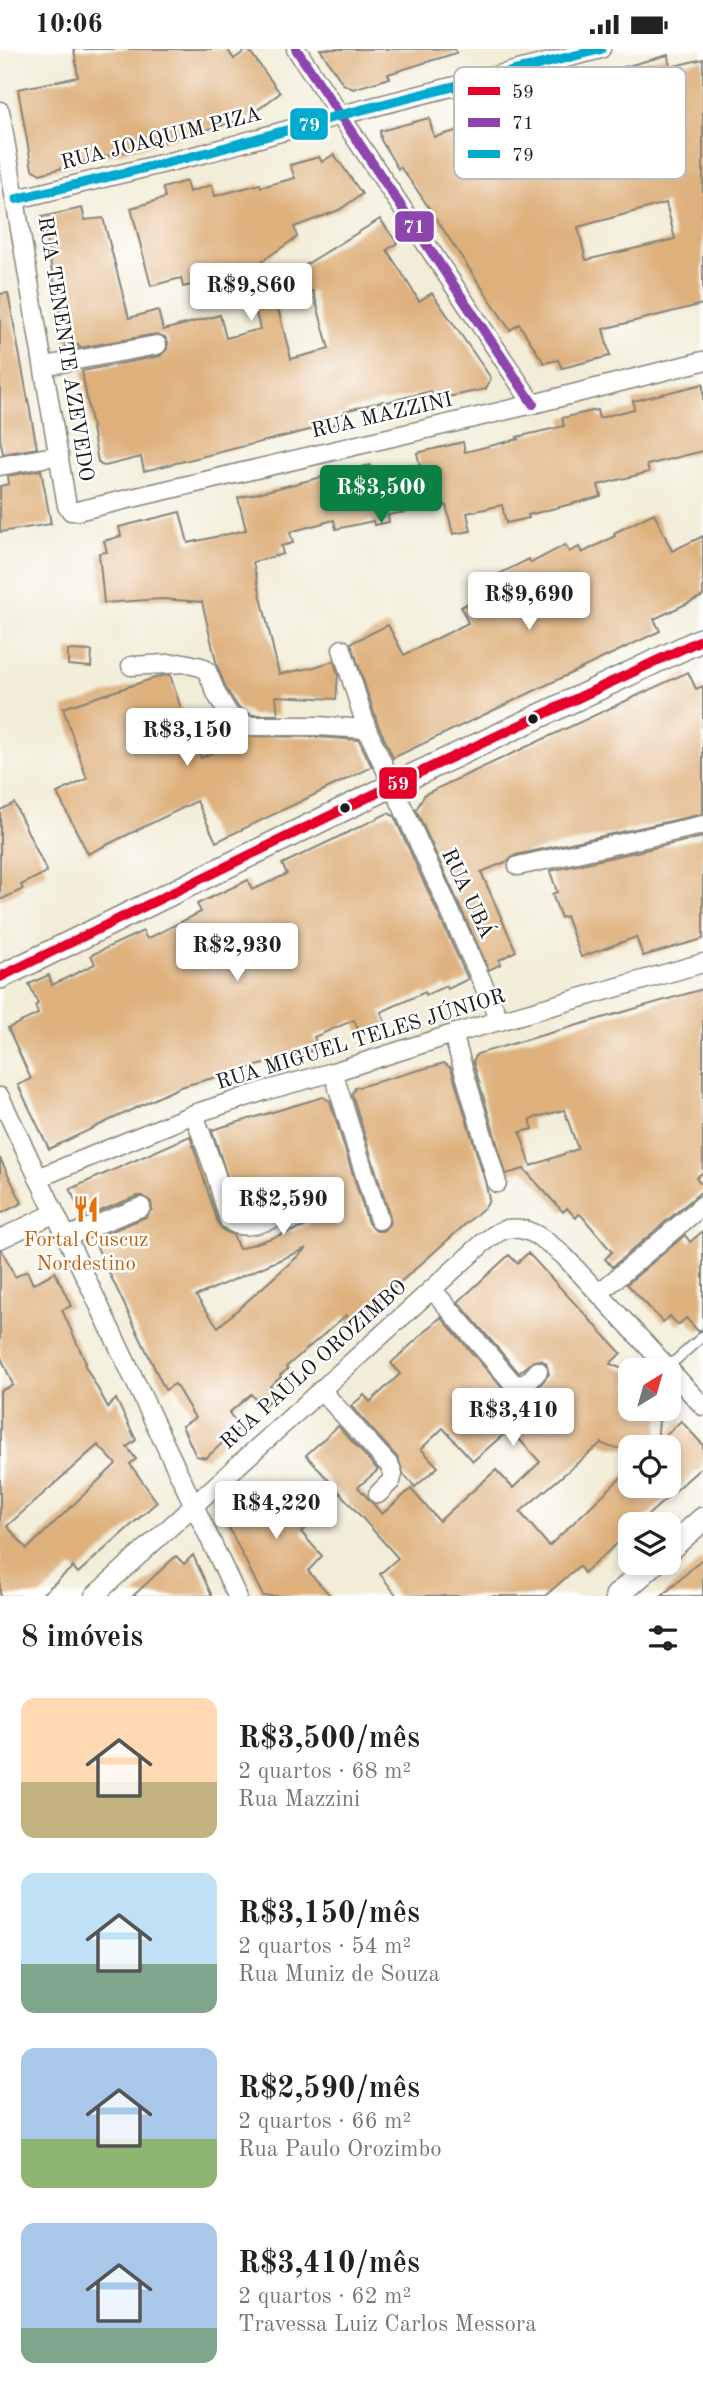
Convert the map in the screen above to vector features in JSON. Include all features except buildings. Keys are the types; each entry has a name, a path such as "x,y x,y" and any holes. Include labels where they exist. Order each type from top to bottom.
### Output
{"street":[{"path":"296,49 533,404"},
{"name":"RUA JOAQUIM PIZA","path":"505,67 542,56 601,49"},
{"name":"RUA JOAQUIM PIZA","path":"17,199 206,153 454,82"},
{"name":"RUA TENENTE AZEVEDO","path":"0,111 67,506 71,511"},
{"path":"45,366 157,345"},
{"name":"RUA MAZZINI","path":"71,511 533,404 703,361"},
{"path":"0,466 59,455"},
{"path":"0,977 393,785 703,639"},
{"name":"RUA UBÁ","path":"342,649 367,729 500,1021"},
{"path":"131,666 184,663 201,667 207,671 230,716 249,726 367,729"},
{"path":"518,866 703,825"},
{"name":"RUA MIGUEL TELES JÚNIOR","path":"38,1178 194,1114 264,1091 703,963"},
{"path":"453,1034 497,1183"},
{"path":"333,1072 379,1220"},
{"path":"0,1097 237,1596"},
{"path":"194,1114 229,1220 242,1227 284,1215"},
{"path":"660,1358 599,1293 703,1205"},
{"path":"66,1237 141,1207"},
{"path":"0,1239 55,1213"},
{"name":"RUA PAULO OROZIMBO","path":"94,1596 483,1243 506,1229 530,1231 547,1241 599,1293"},
{"path":"432,1289 513,1383 520,1386 526,1384 538,1371"},
{"path":"681,1381 703,1406"},
{"path":"321,1390 390,1466 393,1474 391,1481 378,1493"},
{"path":"681,1538 703,1519"},
{"path":"617,1596 641,1575"}],"lane":[{"path":"678,1358 703,1336"}],"transit line":[{"name":"71","path":"296,49 533,404"},
{"name":"79","path":"530,67 601,49"},
{"name":"79","path":"17,199 206,153 454,86"},
{"name":"59","path":"0,977 393,785 703,639"}],"place":[{"name":"Fortal Cuscuz Nordestino","path":"86,1209"}]}
